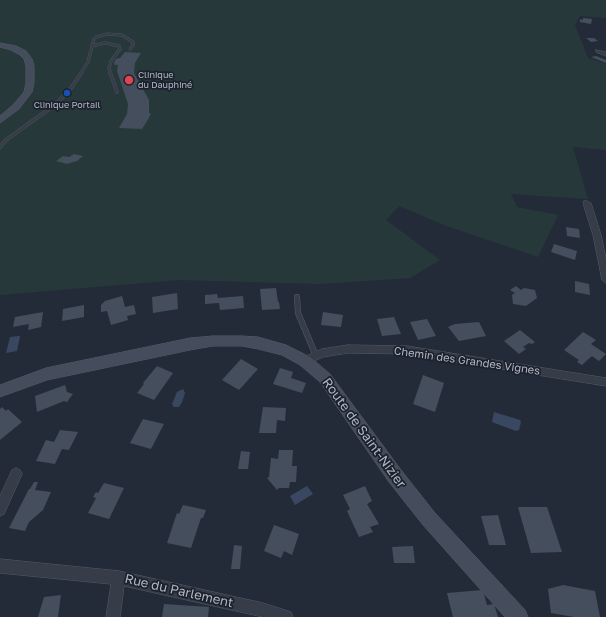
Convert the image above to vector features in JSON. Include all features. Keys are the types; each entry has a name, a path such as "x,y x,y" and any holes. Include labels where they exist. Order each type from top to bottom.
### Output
{"main road":[{"path":"0,45 13,48 23,53 28,59 30,66 30,83 28,92 16,107 0,120"},
{"name":"Route de Saint-Nizier","path":"0,391 46,374 190,344 213,341 242,341 258,343 311,358 395,476 429,519 518,617"}],"street":[{"path":"598,51 606,54"},
{"path":"587,203 597,235 606,280"},
{"name":"Chemin des Grandes Vignes","path":"311,358 322,353 348,349 407,350 606,382"},
{"path":"0,510 16,474"},
{"name":"Rue du Parlement","path":"0,566 119,578 263,610 286,617"},
{"name":"Rue du Parlement","path":"113,617 119,578"}],"lane":[{"path":"0,147 6,140 56,104 71,88 86,67 94,39 98,36 116,34 131,40 133,46 130,49"},
{"path":"92,46 105,43 119,46 120,49 111,61 109,69 117,92"},
{"path":"296,297 298,313 311,358"}],"shaded area":[{"path":"0,0 606,0 606,18 580,16 575,25 588,58 606,64 606,150 573,147 588,199 511,194 517,207 558,215 538,257 444,225 399,206 386,220 440,260 410,278 321,284 178,280 0,295"}],"water":[{"path":"20,336 17,351 6,353 10,337"},
{"path":"183,389 185,393 182,402 179,407 174,407 172,404 177,392"},
{"path":"494,412 520,420 519,430 516,431 492,422"},
{"path":"307,486 313,494 295,505 290,496"}],"building":[{"path":"583,18 592,19 591,24 580,22 580,19 583,20"},
{"path":"586,38 594,38 598,41 591,42"},
{"path":"125,52 141,53 135,63 134,73 149,100 149,113 151,113 142,129 119,128 127,114 128,104 117,71 118,65 115,65 114,63 116,59 120,58"},
{"path":"596,56 606,60 606,63 591,57"},
{"path":"74,154 83,156 77,161 67,164 56,161 63,156 69,157"},
{"path":"566,227 579,229 580,238 567,236"},
{"path":"554,244 577,251 575,260 551,252"},
{"path":"575,281 589,284 590,295 575,292"},
{"path":"516,286 521,290 524,288 535,290 537,298 526,306 513,304 512,295 515,293 510,290"},
{"path":"276,288 280,309 262,310 260,289"},
{"path":"177,293 178,309 153,313 152,297"},
{"path":"217,294 218,298 243,296 244,308 220,310 219,303 205,304 205,295"},
{"path":"122,296 125,307 134,305 136,314 127,316 128,320 111,325 107,311 101,312 101,305 105,301"},
{"path":"84,305 84,317 62,321 63,309"},
{"path":"43,312 41,327 28,330 29,324 13,327 15,317"},
{"path":"323,312 343,315 341,327 321,325"},
{"path":"394,317 401,334 382,336 377,319"},
{"path":"427,319 436,336 418,340 410,322"},
{"path":"479,322 486,336 459,341 448,327 455,324"},
{"path":"520,330 535,342 532,344 529,343 523,347 526,349 519,354 504,341"},
{"path":"583,332 596,340 591,344 606,354 599,361 592,356 582,365 577,362 579,360 564,350"},
{"path":"241,359 258,369 239,390 222,380"},
{"path":"157,366 173,373 154,400 137,393"},
{"path":"280,368 293,372 291,378 306,383 302,393 273,384"},
{"path":"423,375 444,383 435,412 413,404"},
{"path":"65,385 67,392 73,394 67,402 64,401 37,412 35,396"},
{"path":"2,407 6,411 8,409 22,422 0,440 0,409"},
{"path":"263,407 286,408 285,421 277,420 276,433 259,433"},
{"path":"143,419 164,424 151,449 130,443"},
{"path":"60,430 78,432 69,450 62,449 55,464 36,461 46,440 54,442"},
{"path":"279,450 293,450 292,466 297,466 296,482 290,482 289,488 279,488 277,490 267,478 269,477 271,458 278,459"},
{"path":"241,451 250,452 248,469 238,469"},
{"path":"34,482 38,482 35,490 51,492 43,510 29,522 25,531 9,528 29,489"},
{"path":"104,483 124,488 109,519 88,513 96,498 93,497 96,492 98,493"},
{"path":"365,486 372,501 367,504 379,524 370,527 373,532 359,537 347,511 350,509 343,495"},
{"path":"183,505 206,510 203,518 201,518 191,548 167,543 177,513 179,514"},
{"path":"518,507 547,507 562,552 531,553"},
{"path":"498,515 506,545 489,545 481,516"},
{"path":"274,525 299,534 292,555 284,551 281,558 264,551"},
{"path":"234,545 242,546 240,569 231,569"},
{"path":"413,546 415,563 394,563 392,547"},
{"path":"563,585 595,591 600,617 574,617 551,613 548,589"},
{"path":"483,590 487,605 494,604 498,617 453,617 447,593"},
{"path":"61,595 58,617 38,617 44,597"},
{"path":"164,604 209,607 208,617 162,617"}],"place":[{"name":"Clinique du Dauphiné","path":"129,80"},
{"name":"Clinique Portail","path":"67,93"}]}
